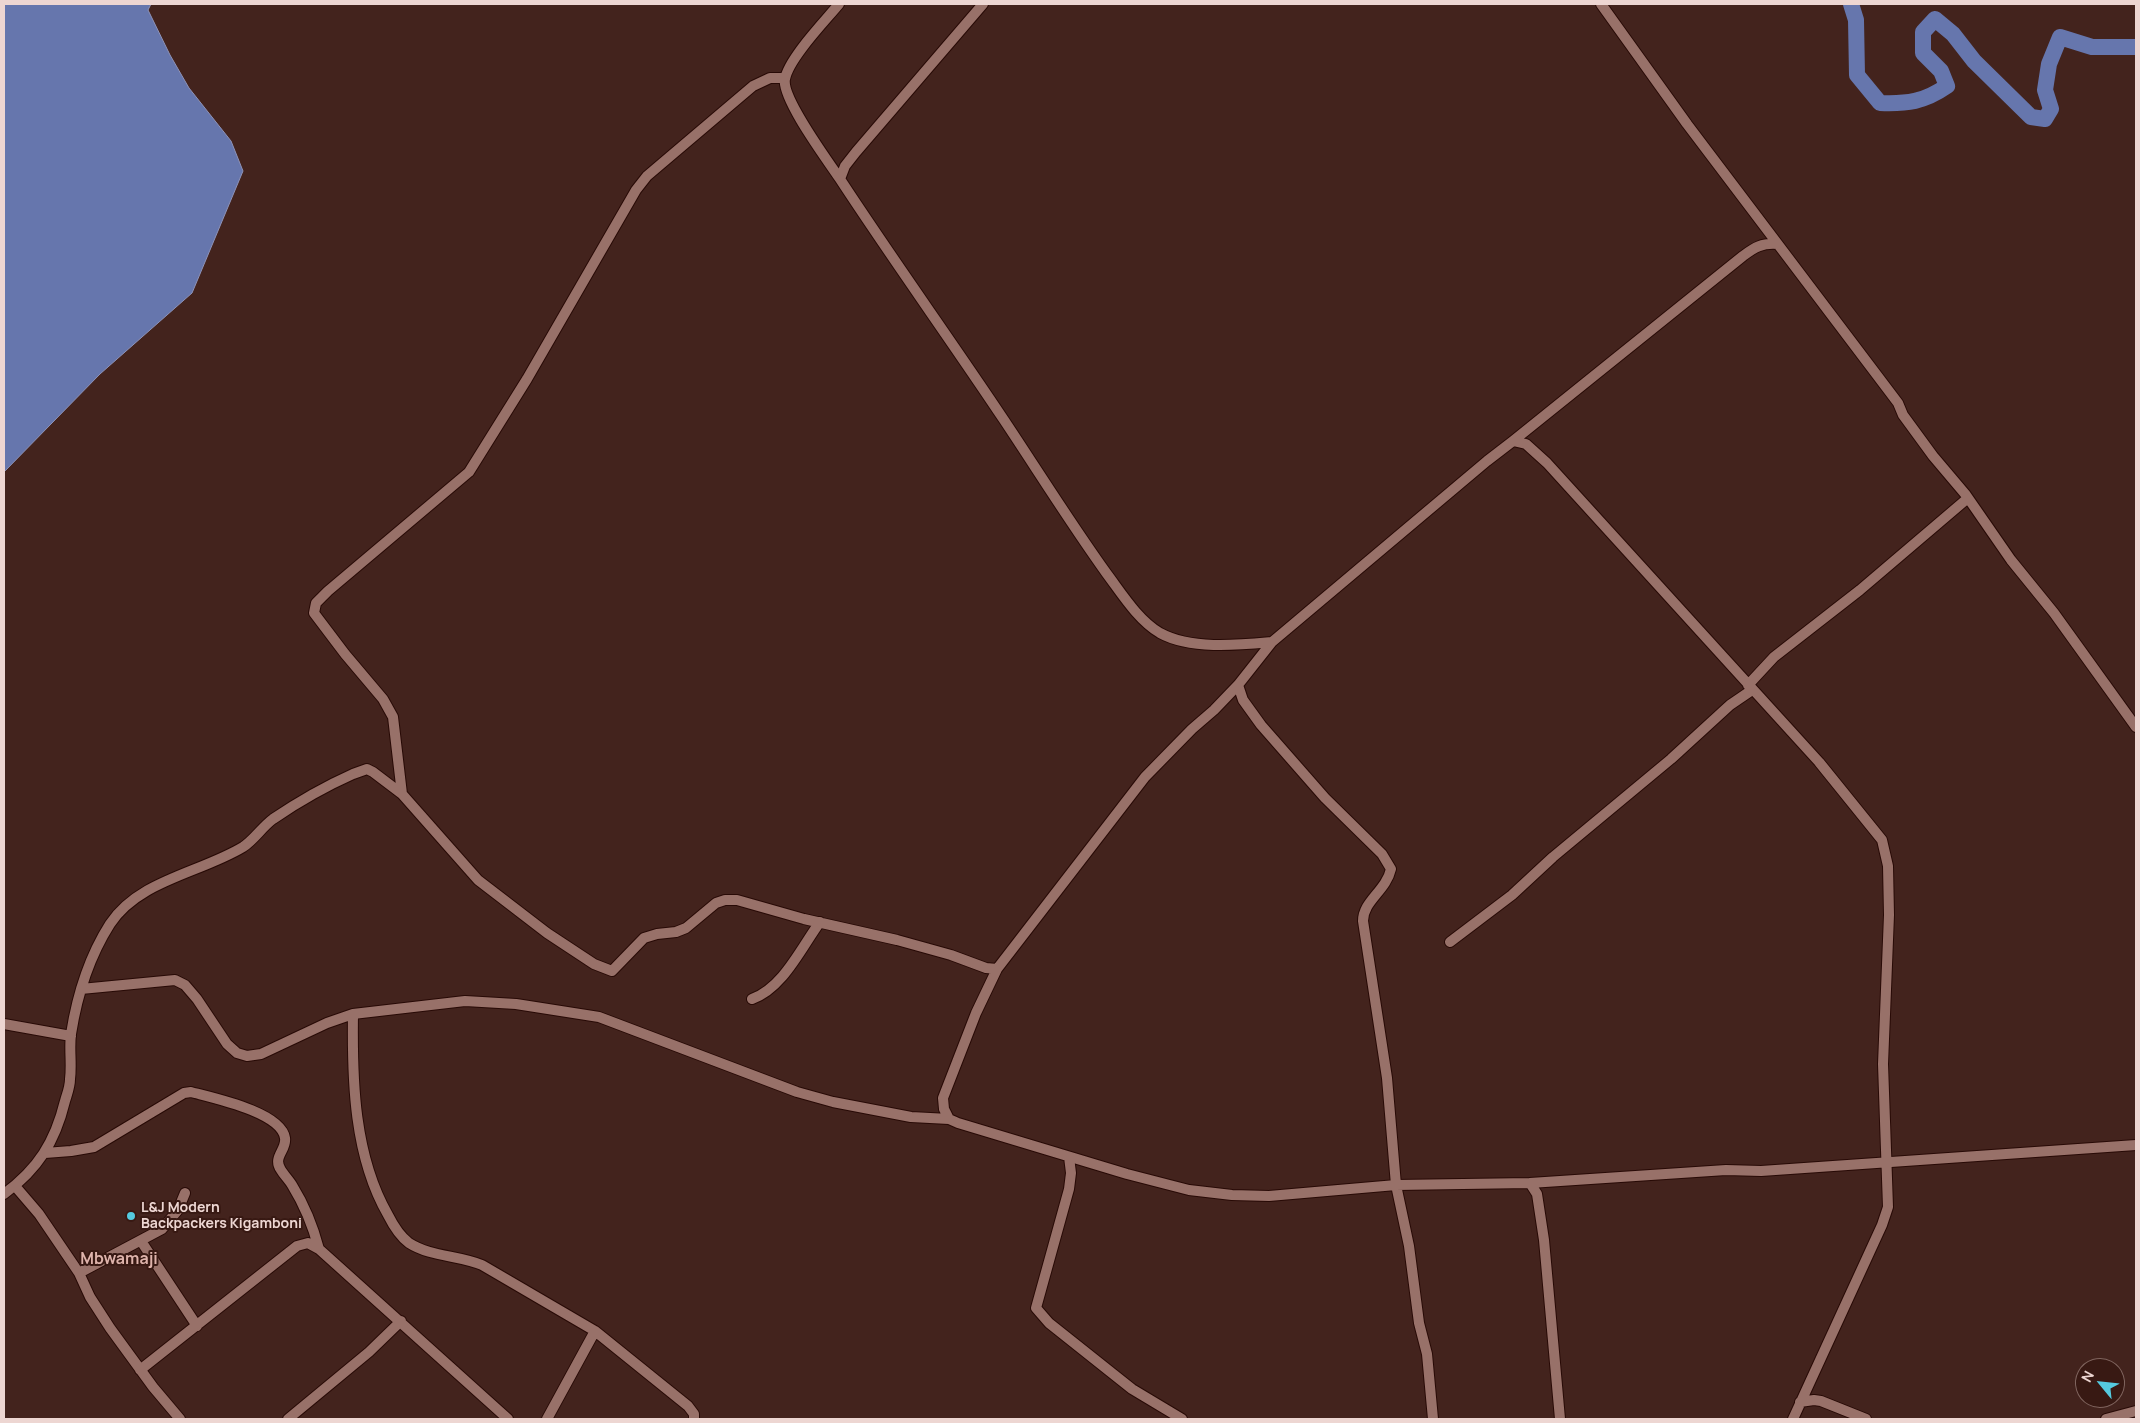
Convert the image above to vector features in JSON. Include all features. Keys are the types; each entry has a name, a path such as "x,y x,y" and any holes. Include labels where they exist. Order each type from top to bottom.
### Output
{"street":[{"path":"838,4 791,64 785,78 788,94 806,128 935,316 1093,555 1142,618 1161,633 1203,644 1238,645 1272,642"},
{"path":"840,179 845,166 856,152 984,4"},
{"path":"1601,4 1687,124 1892,396 1903,415 1933,456 1968,498 2136,727"},
{"path":"402,794 393,717 383,698 320,623 314,613 316,603 328,590 469,472 527,379 636,190 646,176 753,86 770,78 785,78"},
{"path":"948,1119 944,1109 943,1098 976,1012 997,969 1146,777 1238,685 1272,642 1486,461 1514,441 1743,256 1755,247 1766,243 1777,244"},
{"path":"1514,441 1526,444 1547,463 1819,762 1882,840 1888,866 1889,915 1884,1064 1888,1206 1882,1225 1793,1419"},
{"path":"1450,942 1512,895 1553,856 1671,759 1750,687 1774,657 1860,590 1968,498"},
{"path":"1238,685 1243,700 1261,725 1325,798 1382,854 1391,869 1384,886 1365,909 1363,921 1387,1078 1396,1185 1409,1246 1419,1323 1427,1354 1433,1419"},
{"path":"4,1194 15,1186 45,1153 53,1140 70,1080 70,1036 81,989 100,942 122,909 136,897 165,882 216,862 245,846 272,819 353,774 367,769 402,794 478,880 547,933 612,971 644,938 676,932 686,928 716,904 725,900 737,900 897,940 951,955 986,968 997,969"},
{"path":"752,999 765,994 776,985 820,922"},
{"path":"81,989 175,980 185,985 197,999 227,1044 237,1053 247,1056 261,1054 328,1023 353,1014 465,1001 516,1004 590,1015 732,1066 797,1092 876,1111 923,1118 948,1119 1069,1157 1189,1190 1232,1195 1269,1196 1396,1185 1530,1183 1726,1170 1761,1171 2136,1145"},
{"path":"353,1014 353,1069 366,1161 376,1194 408,1242 425,1251 468,1260 482,1265 595,1331 688,1406 694,1414 694,1419"},
{"path":"4,1024 70,1036"},
{"path":"45,1153 71,1151 94,1146 184,1093 191,1092 244,1108 273,1120 285,1135 286,1141 278,1156 278,1163 280,1169 292,1184 312,1222 319,1249"},
{"path":"1069,1157 1071,1173 1069,1189 1036,1308 1049,1323 1132,1389 1182,1419"},
{"path":"1530,1183 1536,1194 1544,1240 1560,1419"},
{"path":"15,1186 39,1214 80,1273 90,1297 140,1370 180,1419"},
{"path":"80,1273 162,1229 172,1220 185,1193"},
{"path":"142,1241 197,1326"},
{"path":"140,1370 297,1246 308,1244 319,1249 508,1419"},
{"path":"288,1419 369,1352 401,1321"},
{"path":"547,1419 595,1331"},
{"path":"1800,1402 1821,1401 1866,1419"},
{"path":"2106,1419 2136,1411"}],"water":[{"path":"4,4 151,4 148,10 170,55 189,88 231,141 243,171 192,293 100,374 4,472"}],"waterway":[{"path":"1851,4 1856,20 1857,75 1880,103 1899,103 1923,99 1947,86 1941,71 1923,53 1923,32 1935,19 1953,34 1974,61 2031,117 2045,119 2051,109 2045,90 2049,64 2060,37 2092,47 2136,47"}],"place":[{"name":"L&J Modern Backpackers Kigamboni","path":"131,1216"}],"district":[{"name":"Mbwamaji","path":"119,1260"}]}
